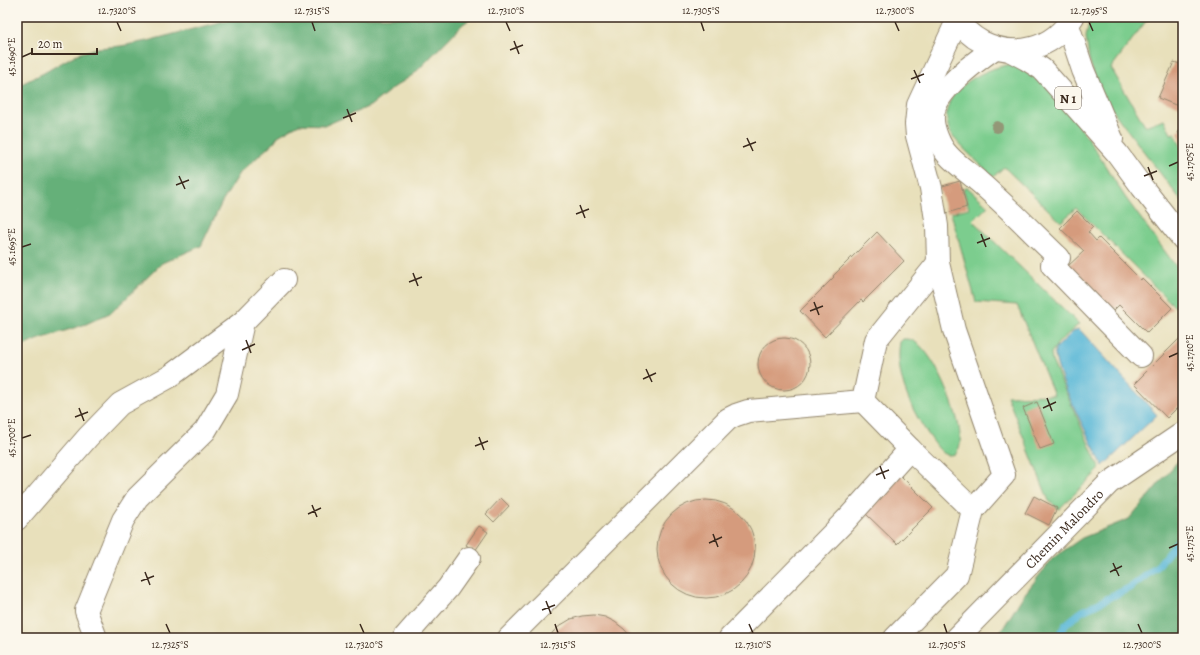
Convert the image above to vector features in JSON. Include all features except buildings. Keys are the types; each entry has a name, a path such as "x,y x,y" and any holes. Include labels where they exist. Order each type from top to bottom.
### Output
{"main road":[{"name":"N 1","path":"956,19 974,38 1026,58 1042,69 1118,153 1142,188 1183,239"},
{"path":"895,638 957,575 973,510 1004,475 954,330 938,263 937,226 931,188 917,136 916,124 918,105 956,19"},
{"name":"N 1","path":"1003,49 1032,49 1052,40 1070,21"},
{"name":"N 1","path":"1070,21 1083,70 1118,153"},
{"path":"1003,49 968,67 940,98 933,116 936,134 940,145 950,157 978,180 1060,258 1052,265 1141,356"},
{"path":"931,188 950,157"},
{"path":"863,401 876,340 938,263"},
{"path":"17,519 88,437 120,404 169,377 243,322 284,280"},
{"path":"96,638 86,612 123,520 137,498 205,431 227,394 243,322"},
{"path":"863,401 910,450 973,510"},
{"path":"509,638 728,419 736,414 748,411 863,401"},
{"name":"Chemin Malondro","path":"957,638 1109,483 1183,433"},
{"path":"730,638 847,519 910,450"},
{"path":"404,638 448,588 469,558"}],"green space":[{"path":"239,17 473,17 463,24 414,74 370,106 326,125 299,124 278,136 274,142 240,173 221,204 201,246 162,263 112,312 86,324 34,341 17,349 17,86 77,54 98,48 121,46 147,41"},
{"path":"1090,17 1149,17 1111,68 1145,126 1164,119 1171,134 1175,133 1183,151 1183,203 1119,119 1099,90 1089,59 1086,37"},
{"path":"1016,64 1028,68 1057,95 1087,137 1125,197 1183,276 1183,302 1182,301 1175,307 1076,208 1061,222 1004,167 993,177 952,135 947,121 947,109 952,97 959,89 976,76 986,71"},
{"path":"967,187 988,206 973,221 1079,324 1058,343 1051,353 1052,361 1100,469 1059,509 1049,501 1007,396 1054,395 1017,305 976,302 951,213 969,208 963,189"},
{"path":"903,339 912,340 923,349 940,374 948,391 954,408 960,438 959,448 955,454 948,455 940,450 912,407 903,382 900,368 900,342"},
{"path":"1183,455 1183,638 995,638 1002,630 1023,596 1053,558 1082,538 1129,519"}],"water":[{"path":"1078,329 1157,415 1103,466 1066,389 1059,372 1056,359 1055,349"}],"waterway":[{"path":"1057,638 1065,625 1081,612 1131,587 1157,567 1183,534"}]}
